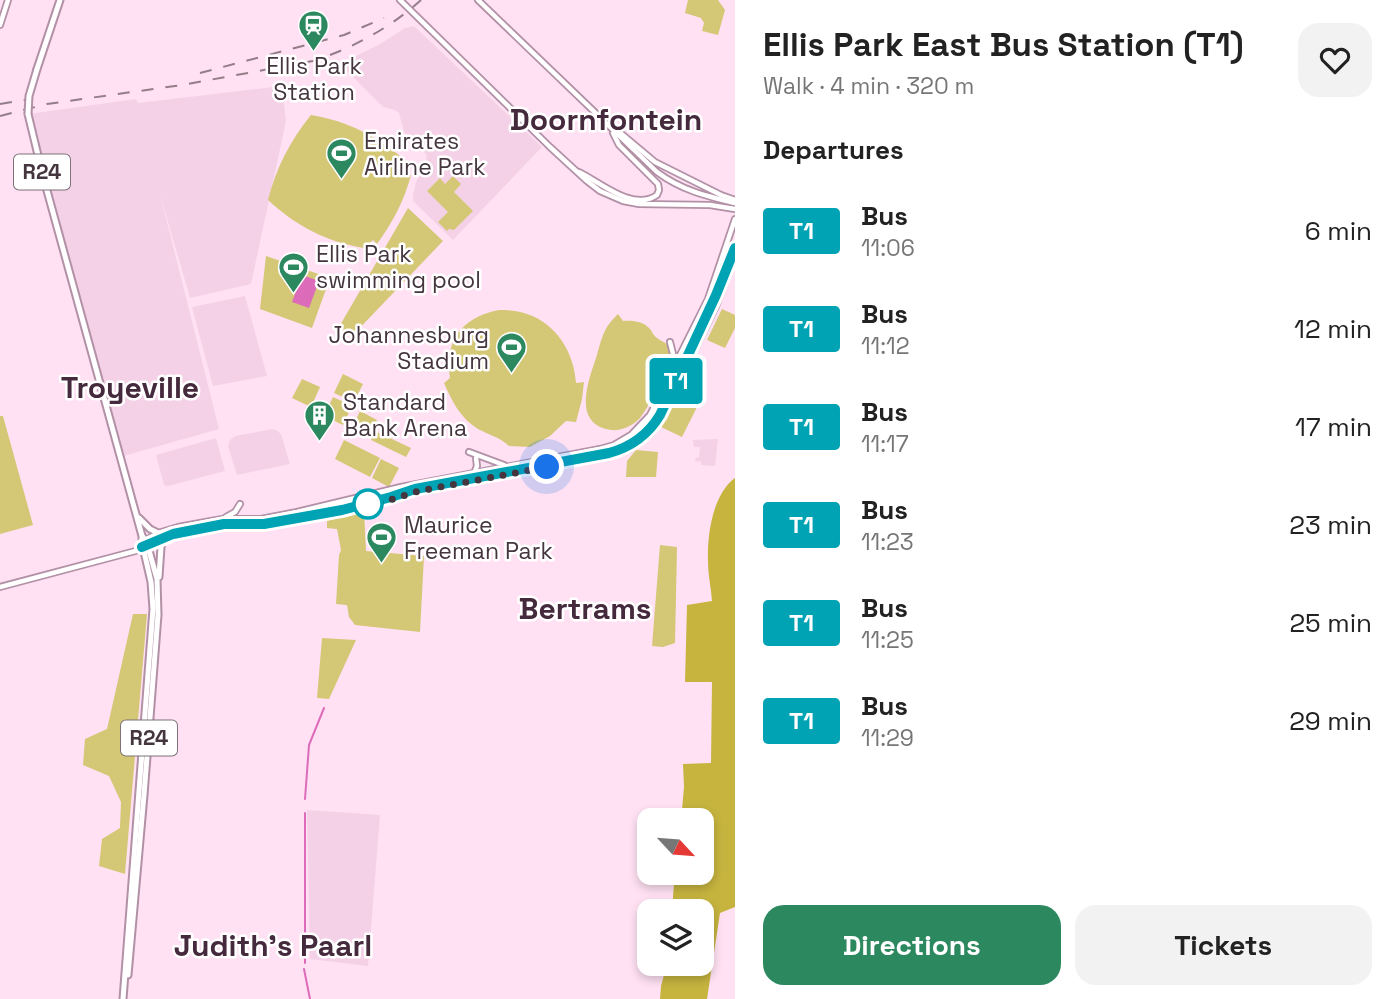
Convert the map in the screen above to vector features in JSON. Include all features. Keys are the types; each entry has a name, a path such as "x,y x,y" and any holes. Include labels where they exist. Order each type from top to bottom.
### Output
{"main road":[{"path":"0,25 8,0"},
{"name":"R24","path":"60,0 29,96 28,114 136,516 151,582 153,609 125,999"},
{"path":"400,0 600,191 623,201 650,205 735,209"},
{"path":"478,0 647,164 668,180 695,193 726,201 735,199"},
{"path":"602,120 655,162 721,195 735,199"},
{"path":"575,170 608,190 629,198 646,200 657,195 659,184 620,145 610,127"},
{"path":"143,544 158,533 178,527 222,519 272,517 401,486 600,449 623,440 638,429 650,415 673,370 711,290 735,219"},
{"path":"0,587 143,544 222,527 261,527 325,516 388,502 419,491 616,454 630,449 646,438 660,421 706,328 735,257"},
{"path":"670,341 673,370"},
{"path":"469,452 509,466"},
{"path":"474,472 477,458"},
{"path":"222,519 233,514 240,504"},
{"path":"136,516 158,533"},
{"path":"158,594 163,540"},
{"name":"R24","path":"125,999 145,795 158,615 157,579 143,544"}],"shaded area":[{"path":"688,0 718,0 725,10 718,35 702,31 704,23 701,18 685,13"},
{"path":"414,26 542,147 453,240 413,201 416,182 427,164 426,154 404,132 399,113 383,107 340,64 405,28"},
{"path":"282,86 286,121 251,284 190,298 160,194 219,429 120,457 29,114 136,99 138,103"},
{"name":"Emirates Airline Park","path":"311,115 338,121 362,131 407,162 406,174 411,175 405,194 377,244 373,240 364,248 325,237 290,218 268,200 285,155"},
{"path":"453,176 461,184 454,192 473,211 454,230 447,231 438,222 448,212 427,191 440,178 445,184"},
{"path":"408,208 443,241 352,336 339,327"},
{"name":"Ellis Park swimming pool","path":"266,256 330,278 312,328 260,309"},
{"path":"302,275 319,281 309,308 292,302"},
{"path":"245,296 267,376 213,386 192,307"},
{"path":"722,309 735,315 735,328 725,348 707,340"},
{"name":"Johannesburg Stadium","path":"499,310 527,314 547,325 568,351 576,383 584,382 576,422 566,421 550,436 530,447 509,446 472,425 457,409 444,383 450,378 450,353 458,333 475,318"},
{"path":"618,314 623,321 647,326 655,337 668,345 671,354 654,395 640,418 627,427 611,430 591,420 586,401 589,379 602,338 608,325"},
{"path":"343,374 363,384 354,402 334,393"},
{"path":"302,379 320,387 311,407 292,398"},
{"path":"683,392 700,401 682,437 661,427 674,401"},
{"path":"333,397 352,406 343,425 324,416"},
{"path":"360,411 377,420 369,438 351,430"},
{"path":"0,416 3,416 33,525 0,534"},
{"path":"273,429 281,434 290,464 237,475 228,446 230,440 235,436"},
{"path":"375,431 411,448 406,457 371,440"},
{"path":"216,438 225,471 164,485 156,455"},
{"path":"718,439 715,466 701,465 701,461 694,462 695,458 699,457 700,447 694,447 693,440"},
{"path":"344,440 380,458 370,477 335,459"},
{"path":"636,450 658,452 656,477 626,477 627,461"},
{"path":"381,459 399,468 389,487 372,478"},
{"path":"735,478 735,907 720,913 714,953 714,899 673,899 673,896 674,886 714,886 714,808 682,808 683,764 711,763 712,682 685,682 687,605 712,601 708,561 710,527 721,494"},
{"name":"Maurice Freeman Park","path":"364,511 366,551 424,556 420,632 355,625 349,617 347,605 336,604 341,550 337,529 327,528 327,521"},
{"path":"660,545 677,547 675,643 663,647 652,646"},
{"path":"133,614 147,614 125,874 99,866 102,839 120,828 121,802 109,776 83,765 85,739 107,729"},
{"path":"322,638 356,640 329,699 317,698"},
{"path":"307,810 380,815 368,966 310,959"},
{"path":"664,976 710,976 707,999 660,999"}],"waterway":[{"path":"305,799 309,745 324,708"},
{"path":"305,813 305,963"},
{"path":"304,969 310,999"}],"railway":[{"path":"0,116 47,104 182,85 313,61 370,36 397,20 421,0"},
{"path":"200,73 344,35 384,18"},
{"path":"0,104 31,99"}],"bus line":[{"name":"T1","path":"142,547 173,534 224,524 264,524 342,510 415,489 609,453 627,447 650,430 660,415 735,248"}],"place":[{"name":"Ellis Park Station","path":"314,52"},
{"name":"Emirates Airline Park","path":"341,181"},
{"name":"Ellis Park swimming pool","path":"293,294"},
{"name":"Johannesburg Stadium","path":"512,375"},
{"name":"Standard Bank Arena","path":"320,442"},
{"name":"Maurice Freeman Park","path":"381,565"}],"district":[{"name":"Doornfontein","path":"606,120"},
{"name":"Troyeville","path":"130,388"},
{"name":"Bertrams","path":"585,609"},
{"name":"Judith's Paarl","path":"273,946"}],"route":[{"path":"368,504 388,502 419,491 547,467"}]}
